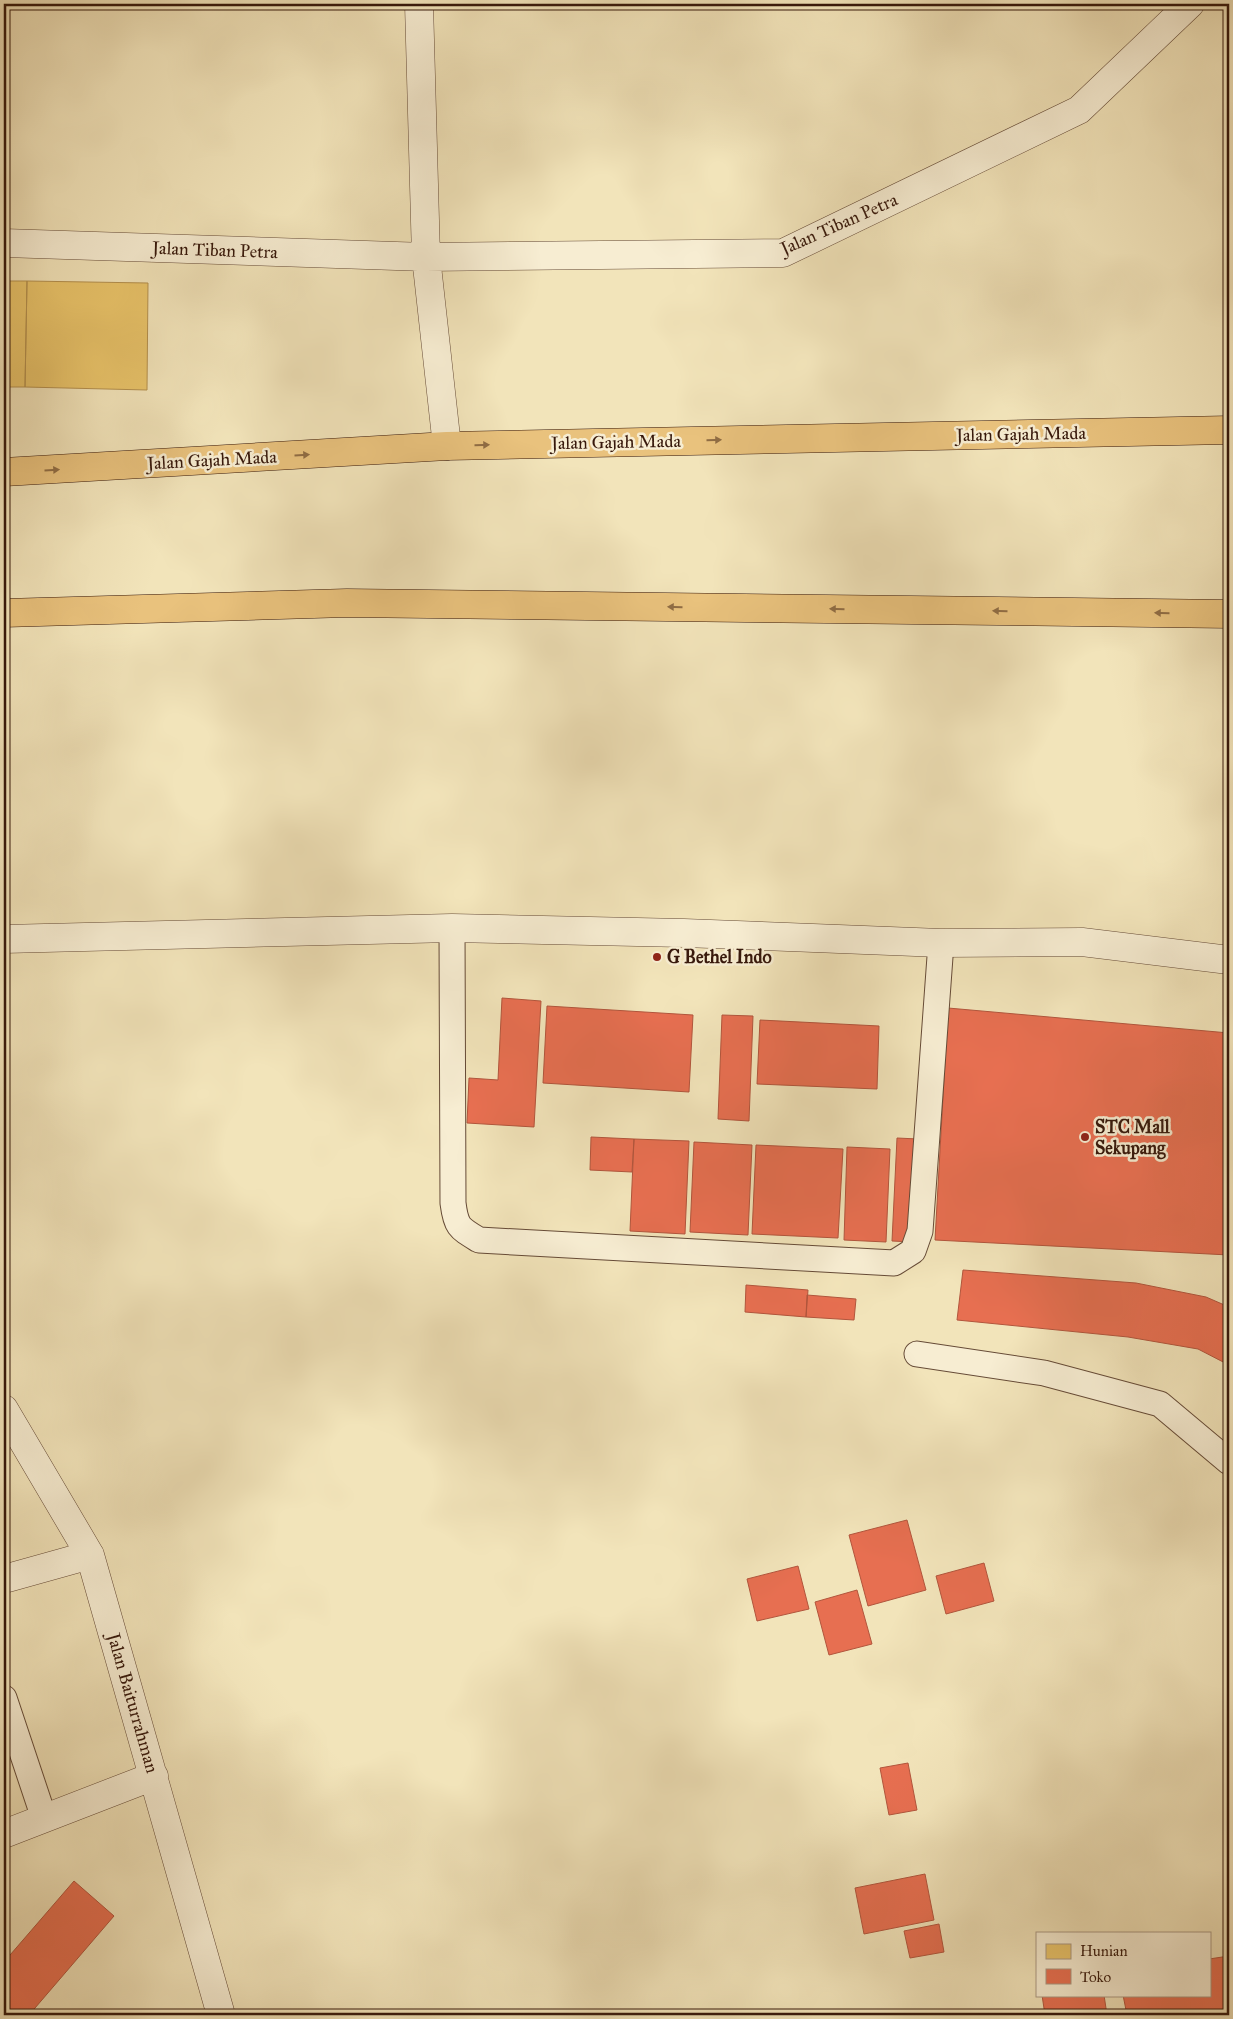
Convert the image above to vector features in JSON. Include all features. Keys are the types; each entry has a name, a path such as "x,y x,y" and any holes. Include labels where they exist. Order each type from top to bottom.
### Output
{"highway":[{"path":"1197,430 1229,418"},
{"name":"Jalan Gajah Mada","path":"4,472 447,446 1229,430"},
{"path":"4,613 347,603 1223,616"}],"street":[{"path":"419,4 426,257 447,446"},
{"name":"Jalan Tiban Petra","path":"4,243 426,257 783,253 1079,110 1190,4"},
{"path":"4,938 452,928 684,933 941,943 1082,942 1229,960"},
{"name":"Jalan Baiturrahman","path":"4,1409 90,1555 221,2015"},
{"path":"4,1580 90,1555"},
{"path":"4,1834 154,1776"}],"lane":[{"path":"452,928 453,1203 456,1223 463,1231 479,1240 894,1263 913,1250 920,1231 941,943"},
{"path":"917,1354 1044,1373 1160,1404 1229,1462"},
{"path":"4,1698 44,1818"}],"building: Hunian":[{"path":"4,281 27,281 25,387 4,387"},
{"path":"27,281 148,283 147,390 25,387"}],"building: Toko":[{"path":"502,998 541,1001 534,1127 467,1123 469,1078 498,1080"},
{"path":"547,1006 693,1015 689,1092 543,1083"},
{"name":"STC Mall Sekupang","path":"948,1008 1229,1033 1229,1255 935,1240"},
{"path":"722,1015 753,1016 749,1121 718,1119"},
{"path":"760,1020 879,1026 877,1089 757,1084"},
{"path":"591,1137 634,1139 632,1172 590,1170"},
{"path":"897,1138 918,1139 913,1242 892,1241"},
{"path":"634,1139 689,1141 685,1234 630,1231"},
{"path":"694,1142 752,1145 748,1235 690,1232"},
{"path":"756,1145 843,1149 838,1238 752,1234"},
{"path":"847,1147 890,1149 886,1242 844,1240"},
{"path":"963,1270 1136,1283 1206,1297 1229,1307 1229,1365 1198,1349 1128,1337 957,1320"},
{"path":"746,1285 808,1290 806,1317 745,1312"},
{"path":"807,1295 856,1299 854,1320 806,1317"},
{"path":"907,1520 926,1590 868,1606 849,1535"},
{"path":"984,1563 994,1601 946,1614 936,1576"},
{"path":"798,1566 809,1609 757,1621 747,1579"},
{"path":"857,1590 872,1644 829,1655 815,1602"},
{"path":"908,1763 917,1810 889,1815 880,1768"},
{"path":"925,1874 934,1920 864,1934 855,1888"},
{"path":"74,1881 114,1916 29,2015 4,2015 4,1962"},
{"path":"939,1924 944,1952 910,1958 904,1931"},
{"path":"1229,1956 1229,2015 1127,2015 1123,1996 1210,1996 1210,1959"},
{"path":"1042,1996 1104,1996 1107,2015 1045,2015"}],"place":[{"name":"G Bethel Indo","path":"657,957"},
{"name":"STC Mall Sekupang","path":"1085,1137"}]}
